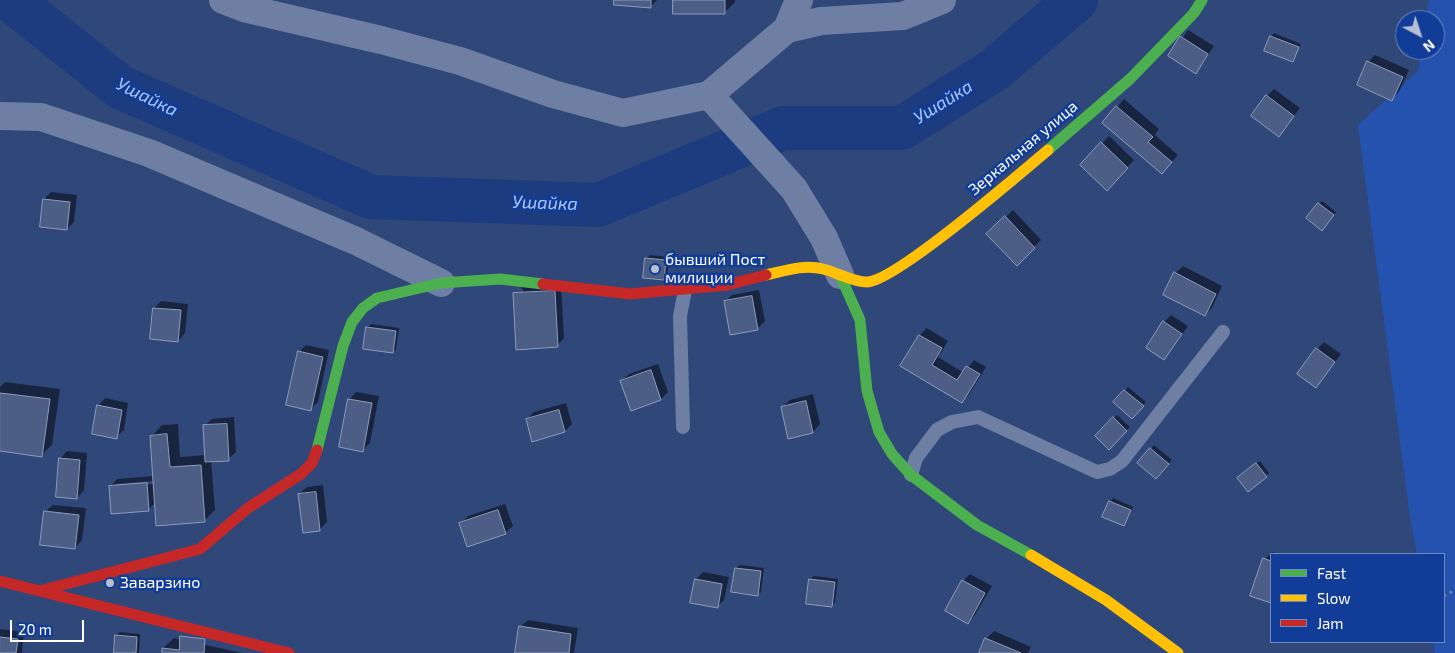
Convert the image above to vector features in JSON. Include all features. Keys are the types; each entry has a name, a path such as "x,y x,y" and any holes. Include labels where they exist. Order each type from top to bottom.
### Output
{"street":[{"path":"222,0 244,8 381,40 460,61 553,94 623,113 714,100 788,29 799,0"},
{"path":"788,29 822,21 903,16 942,0"},
{"name":"Зеркальная улица","path":"43,590 200,549 248,508 301,474 312,463 318,448 343,346 352,322 364,308 377,298 397,295 441,283 500,279 630,294 727,285 797,268 820,268 867,282 887,275 914,258 1036,160 1130,79 1194,13 1202,0"},
{"path":"714,100 794,189 824,238 860,320 867,391 879,432 892,454 911,475 977,525 1027,552 1106,600 1178,653"},
{"path":"0,116 41,117 149,153 356,241 441,283"},
{"path":"0,581 43,590 229,640 289,653"}],"lane":[{"path":"683,426 680,316 685,290"},
{"path":"911,475 916,458 937,430 952,422 978,417 1097,472 1110,469 1122,461 1223,332"}],"path":[{"path":"1445,595 1455,590"},
{"path":"1449,592 1455,594"}],"shaded area":[{"path":"1429,0 1455,0 1455,653 1435,653 1433,643 1445,643 1445,553 1417,553 1410,517 1358,125 1418,71 1420,60 1445,60 1445,10 1428,10"}],"building":[{"path":"614,0 651,0 651,8 614,5"},
{"path":"673,0 725,0 725,14 673,14"},
{"path":"1180,36 1208,54 1196,74 1168,56"},
{"path":"1270,36 1299,47 1293,62 1264,51"},
{"path":"1367,61 1403,77 1392,101 1357,85"},
{"path":"1266,95 1294,116 1279,137 1251,116"},
{"path":"1116,106 1153,137 1148,142 1172,162 1162,174 1102,123"},
{"path":"1101,142 1128,168 1107,191 1080,165"},
{"path":"43,199 70,202 67,230 40,227"},
{"path":"1318,203 1334,215 1322,231 1306,218"},
{"path":"1005,216 1035,248 1017,266 986,234"},
{"name":"бывший Пост милиции","path":"645,258 666,260 664,280 643,278"},
{"path":"1174,272 1216,294 1205,316 1163,295"},
{"path":"555,291 558,347 516,350 513,293"},
{"path":"752,296 758,330 730,335 724,301"},
{"path":"153,308 181,310 178,342 150,339"},
{"path":"1163,321 1182,334 1164,360 1146,348"},
{"path":"366,327 396,331 393,353 363,349"},
{"path":"919,335 942,348 932,365 957,380 966,366 980,374 962,403 900,366"},
{"path":"1316,348 1335,362 1316,388 1297,374"},
{"path":"298,351 323,357 311,411 286,405"},
{"path":"651,370 661,400 631,411 620,381"},
{"path":"1124,390 1144,406 1132,419 1113,402"},
{"path":"0,393 50,399 42,457 0,451"},
{"path":"348,399 372,403 363,452 339,447"},
{"path":"806,401 813,433 788,439 781,407"},
{"path":"97,405 122,410 117,439 92,434"},
{"path":"559,410 565,432 532,442 526,419"},
{"path":"1113,417 1127,431 1109,450 1095,436"},
{"path":"227,424 229,461 205,462 203,425"},
{"path":"167,434 170,467 201,465 205,522 156,526 150,436"},
{"path":"1150,448 1169,464 1156,479 1137,463"},
{"path":"59,458 80,460 77,499 56,497"},
{"path":"1256,463 1267,477 1248,492 1237,478"},
{"path":"147,483 149,511 111,514 109,486"},
{"path":"316,492 320,531 303,533 298,494"},
{"path":"1109,501 1131,510 1124,526 1102,517"},
{"path":"498,510 506,534 467,547 459,523"},
{"path":"44,511 79,515 75,549 40,545"},
{"path":"1263,558 1270,561 1270,603 1250,596"},
{"path":"735,568 761,571 758,596 731,592"},
{"path":"695,579 722,584 718,608 690,603"},
{"path":"809,579 835,582 832,607 806,604"},
{"path":"962,580 985,593 968,624 945,611"},
{"path":"519,626 571,634 569,653 515,653"},
{"path":"115,635 137,637 136,653 114,653"},
{"path":"180,636 205,639 204,653 162,653 162,648 179,650"},
{"path":"0,637 18,639 16,653 0,653"},
{"path":"985,638 1021,653 979,653"}],"waterway":[{"name":"Ушайка","path":"11,0 120,87 371,197 598,205 783,128 902,128 994,70 1076,0"}],"traffic: fast":[{"path":"1048,150 1130,79 1194,13 1202,0"},
{"path":"840,275 860,320 867,391 879,432 892,454 911,475 977,525 1031,555"},
{"path":"317,450 343,346 352,322 363,308 377,298 441,283 500,279 543,284"}],"traffic: slow":[{"path":"766,275 809,267 823,269 862,282 881,277 903,265 958,225 1048,150"},
{"path":"1031,555 1106,600 1178,653"}],"traffic: jam":[{"path":"543,284 630,294 727,285 766,275"},
{"path":"43,590 200,549 248,508 301,474 312,463 317,450"},
{"path":"0,581 289,653"}],"place":[{"name":"бывший Пост милиции","path":"655,269"},
{"name":"Заварзино","path":"110,583"}]}
